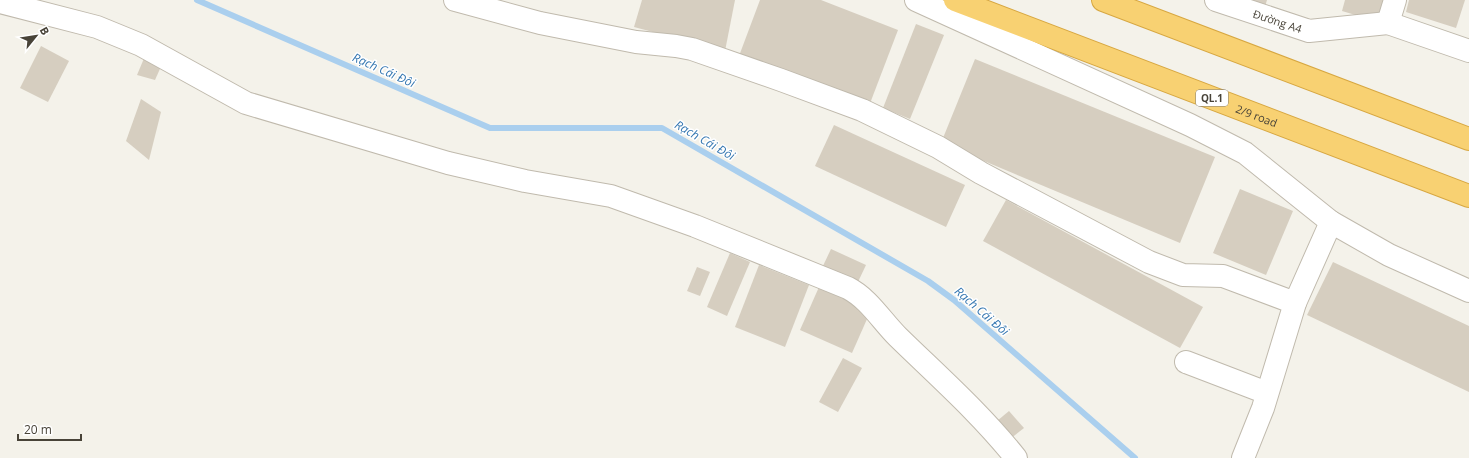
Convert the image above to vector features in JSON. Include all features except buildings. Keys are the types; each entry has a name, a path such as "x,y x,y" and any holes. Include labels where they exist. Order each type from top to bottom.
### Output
{"highway":[{"name":"2/9 road","path":"955,0 1469,196"},
{"path":"1103,0 1469,139"}],"street":[{"path":"455,0 540,24 636,42 692,49 781,80 862,110 918,137 981,173 1149,262 1183,274 1223,276 1295,303"},
{"path":"916,0 1190,125 1246,153 1331,222 1390,255 1469,291"},
{"name":"Đường A4","path":"1216,0 1309,31 1388,23"},
{"path":"1395,0 1388,23 1469,51"},
{"path":"0,2 103,30 141,45 246,103 448,162 525,181 611,196 694,226 848,288 866,300 886,325 980,415 1016,458"},
{"path":"1242,458 1267,393 1295,303 1331,222"},
{"path":"1186,362 1267,393"}],"waterway":[{"name":"Rạch Cái Đôi","path":"197,0 490,128 662,128 928,281 954,300 1135,458"}]}
